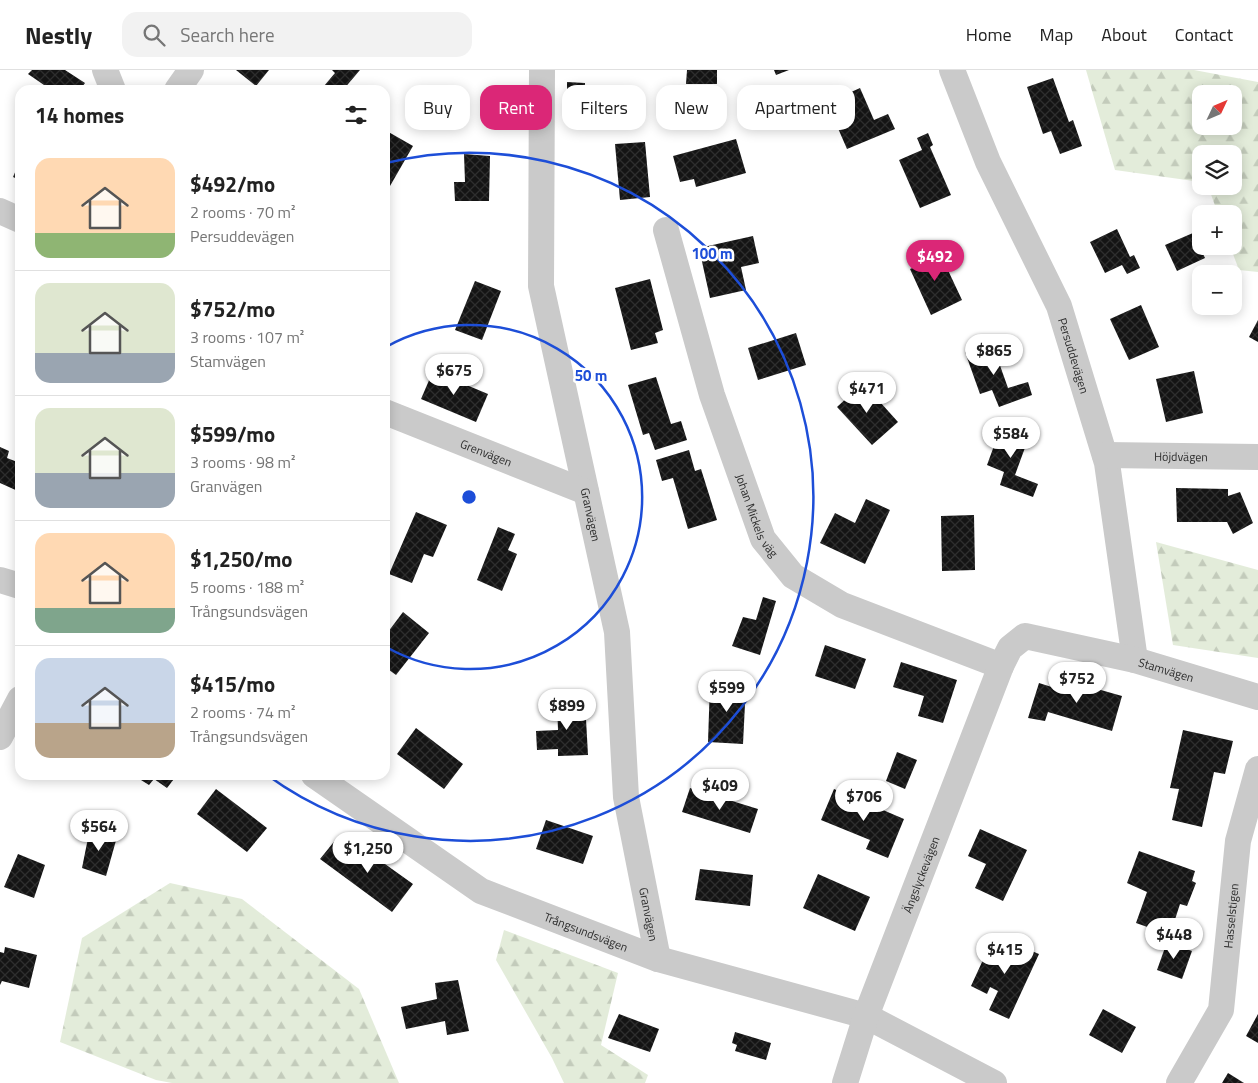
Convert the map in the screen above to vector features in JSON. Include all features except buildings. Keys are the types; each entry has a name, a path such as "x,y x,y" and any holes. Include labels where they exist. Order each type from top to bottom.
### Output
{"street":[{"path":"105,70 111,85"},
{"path":"180,85 191,70"},
{"name":"Granvägen","path":"542,70 541,286 617,632 626,798 658,959"},
{"name":"Persuddevägen","path":"952,70 988,162 1059,306 1105,455 1135,660"},
{"path":"0,211 15,218"},
{"name":"Johan Mickels väg","path":"666,230 712,395 763,539 793,576 842,606 1001,666"},
{"name":"Grenvägen","path":"390,414 586,492"},
{"name":"Höjdvägen","path":"1105,455 1258,457"},
{"path":"0,580 15,584"},
{"name":"Stamvägen","path":"1001,666 1010,648 1025,636 1135,660 1258,696"},
{"name":"Ängslyckevägen","path":"845,1083 866,1016 1001,666"},
{"path":"0,737 15,708"},
{"name":"Hasselstigen","path":"1179,1083 1221,1010 1238,841 1258,769"},
{"name":"Trångsundsvägen","path":"321,780 481,891 658,959 866,1016 994,1083"}],"green space":[{"path":"1086,70 1194,70 1258,82 1258,272 1242,270 1242,265 1237,265 1233,255 1242,255 1242,205 1215,205 1211,195 1242,195 1242,145 1192,145 1192,181 1115,170"},
{"path":"1156,542 1258,570 1258,658 1173,645"},
{"path":"170,883 242,899 359,989 399,1083 172,1083 156,1080 60,1042 82,938"},
{"path":"504,930 618,973 601,1045 648,1075 645,1083 564,1083 552,1058 496,960"}]}
